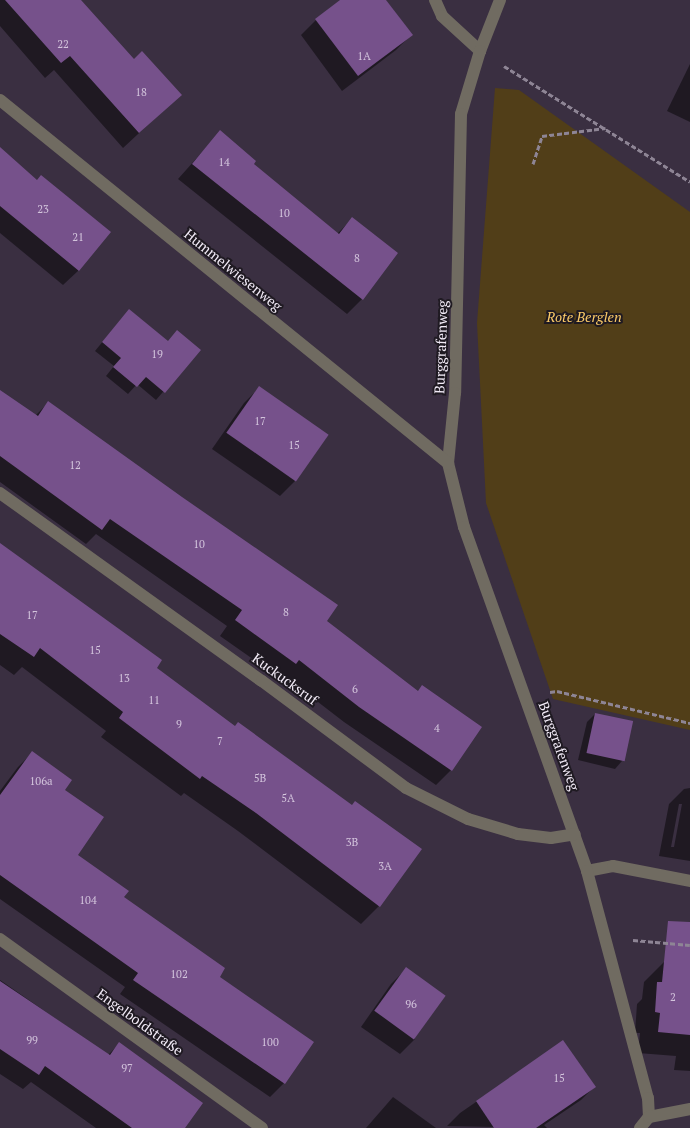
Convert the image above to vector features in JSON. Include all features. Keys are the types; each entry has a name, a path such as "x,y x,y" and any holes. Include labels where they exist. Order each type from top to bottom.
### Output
{"street":[{"path":"435,0 442,16 480,51"},
{"name":"Burggrafenweg","path":"500,0 480,51 461,114 455,393 448,463 464,526 587,871 648,1098 648,1117"},
{"name":"Hummelwiesenweg","path":"0,100 448,463"},
{"name":"Kuckucksruf","path":"0,493 262,680 406,788 468,819 518,834 551,838 575,834"},
{"path":"587,871 613,866 690,881"},
{"name":"Engelboldstraße","path":"0,940 262,1128"},
{"path":"640,1128 648,1117 690,1110"}],"path":[{"path":"480,51 690,182"},
{"path":"533,164 542,136 606,128"},
{"path":"557,691 690,723"},
{"path":"604,938 690,945"}],"green space":[{"name":"Rote Berglen","path":"495,88 519,90 690,212 690,730 553,699 486,503 477,323"}],"building":[{"path":"5,0 81,0 134,59 142,51 182,95 139,133 70,56 61,63"},
{"path":"340,0 386,0 413,35 358,76 315,19"},
{"path":"220,130 256,161 254,164 339,234 352,217 398,253 363,300 192,164"},
{"path":"0,147 37,180 41,175 111,232 79,271 0,206"},
{"path":"129,309 168,341 177,330 201,350 165,393 146,377 137,387 113,367 121,358 102,342"},
{"path":"259,386 329,435 296,481 226,433"},
{"path":"0,390 38,416 48,401 338,605 327,621 418,691 422,685 482,727 452,771 359,707 299,660 296,664 235,620 242,610 110,519 102,530 0,456"},
{"path":"0,543 162,660 157,668 235,726 238,722 352,805 355,801 422,849 380,907 256,813 202,776 200,779 119,718 123,712 40,648 34,657 0,634"},
{"path":"595,713 633,721 625,761 586,753"},
{"path":"32,751 72,780 65,790 104,817 78,855 129,891 124,897 225,968 220,977 314,1042 285,1084 133,980 138,973 0,875 0,795"},
{"path":"668,921 690,922 690,1035 658,1032 660,1013 655,1012 657,982 662,982"},
{"path":"406,967 446,996 414,1039 374,1011"},
{"path":"0,981 110,1055 119,1042 203,1103 185,1128 132,1128 45,1066 39,1075 0,1049"},
{"path":"563,1040 596,1087 536,1128 494,1128 476,1101"}]}
